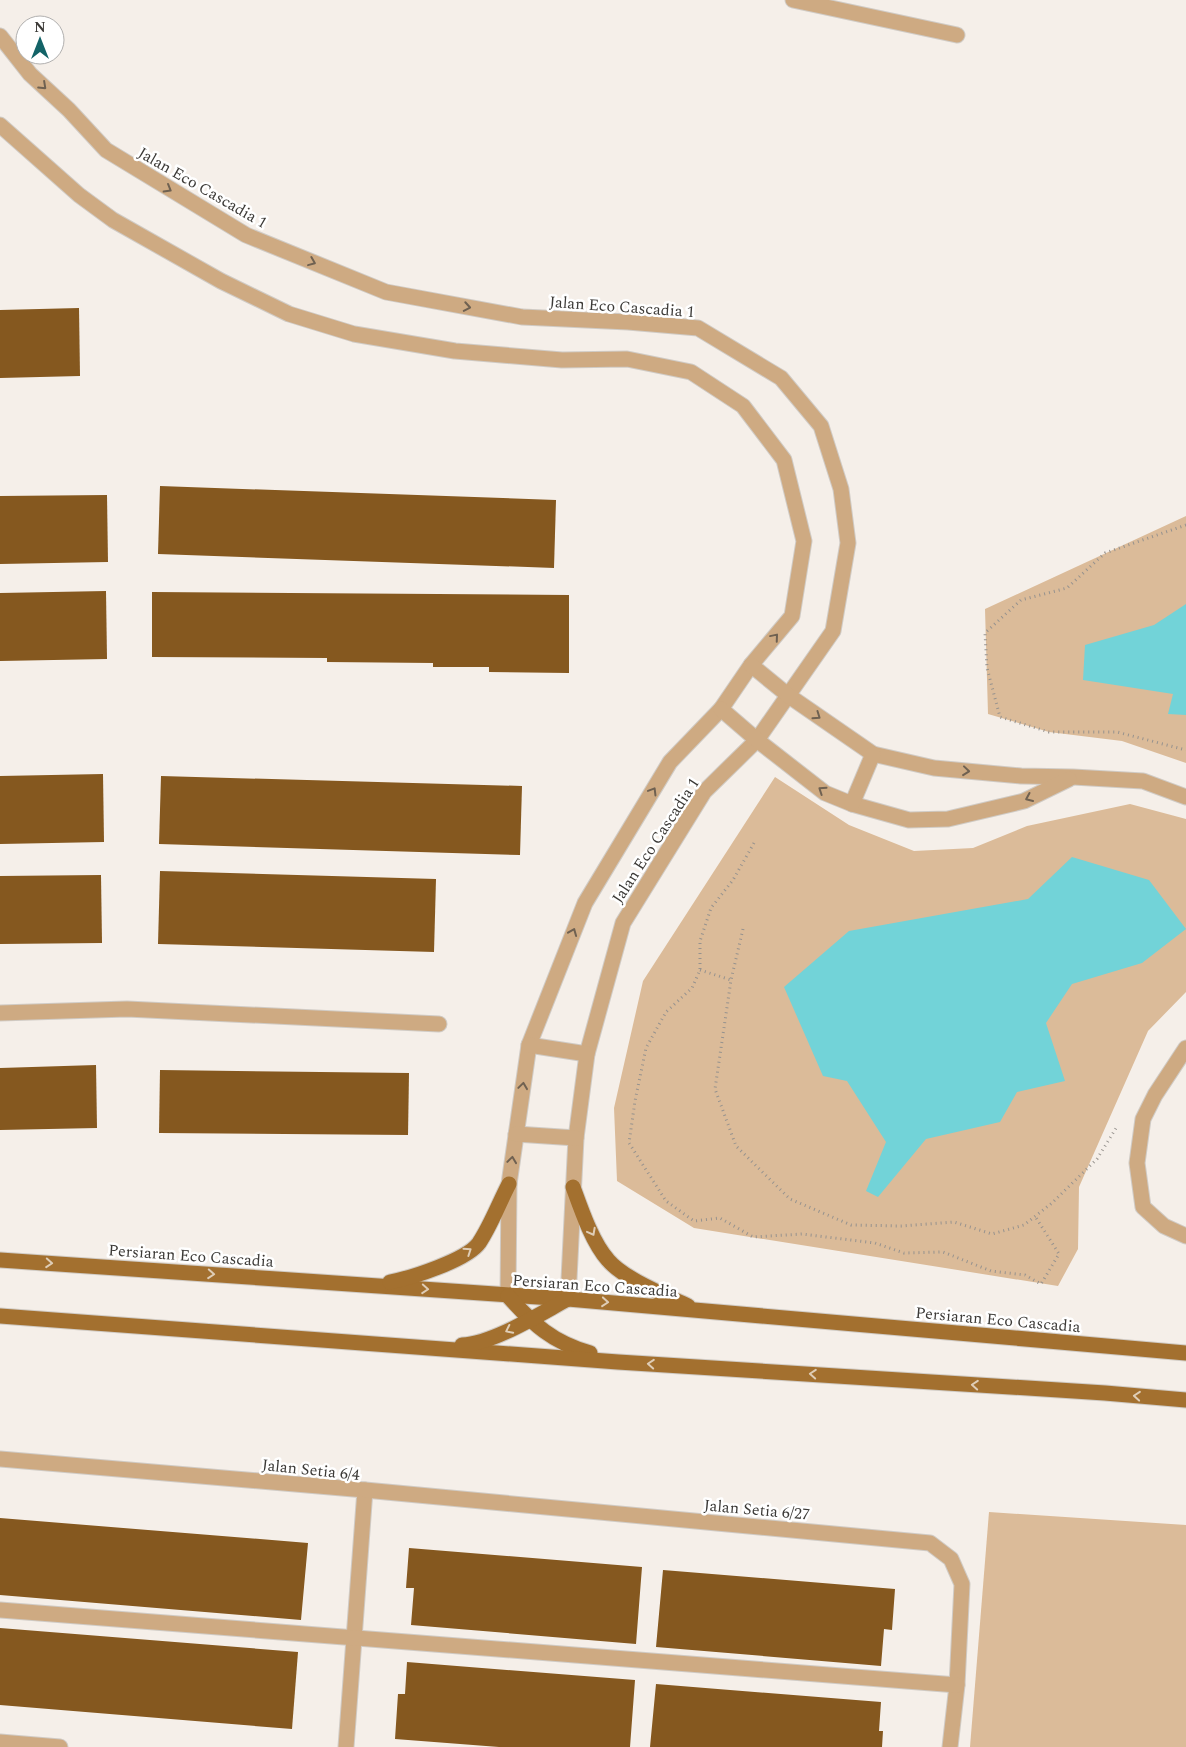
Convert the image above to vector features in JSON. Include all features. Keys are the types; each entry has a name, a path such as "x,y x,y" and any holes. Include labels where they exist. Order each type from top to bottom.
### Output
{"main road":[{"path":"374,1286 409,1278 454,1261 478,1245 509,1184"},
{"path":"573,1187 590,1230 608,1260 624,1273 650,1288 697,1310"},
{"name":"Persiaran Eco Cascadia","path":"0,1260 568,1299 1186,1353"},
{"path":"508,1296 530,1320 569,1347 618,1362"},
{"path":"417,1347 469,1345 505,1333 568,1299"},
{"path":"0,1316 618,1362 1105,1393 1186,1400"}],"street":[{"path":"793,0 957,35"},
{"name":"Jalan Eco Cascadia 1","path":"0,36 30,74 69,110 106,150 246,235 386,292 522,317 628,322 698,328 781,378 821,426 841,489 848,543 833,631 757,740 704,792 623,923 587,1054 576,1138 568,1299"},
{"name":"Jalan Eco Cascadia 1","path":"0,125 79,195 113,220 221,280 289,314 354,334 455,351 562,360 627,359 691,372 743,406 784,460 804,541 792,616 751,664 721,709 670,762 585,904 529,1045 509,1184 508,1296"},
{"path":"751,664 789,696 873,754 934,768 1021,776 1143,781 1186,797"},
{"path":"721,709 825,793 852,804 909,820 948,818 1024,801 1073,777"},
{"path":"852,804 873,754"},
{"path":"0,1012 127,1009 439,1024"},
{"path":"529,1045 587,1054"},
{"path":"1186,1048 1155,1095 1143,1119 1137,1163 1143,1206 1164,1226 1186,1236"},
{"path":"516,1134 576,1138"},
{"name":"Jalan Setia 6/4","path":"0,1460 365,1490 346,1747"},
{"name":"Jalan Setia 6/27","path":"365,1490 930,1543 951,1559 962,1584 957,1685 950,1747"},
{"path":"0,1610 957,1685"},
{"path":"0,1742 60,1747"}],"path":[{"path":"1186,525 1105,553 1067,588 1021,600 985,633 987,668 1000,717 1049,732 1117,732 1186,750"},
{"path":"754,843 733,880 711,908 700,941 700,970 692,988 666,1012 646,1048 629,1143 666,1201 694,1221 720,1218 753,1237 802,1234 875,1243 904,1253 943,1252 991,1271 1025,1275 1041,1284 1059,1254 1035,1216"},
{"path":"743,929 731,980 715,1089 736,1146 790,1199 851,1225 901,1226 954,1222 992,1234 1024,1225 1052,1202 1097,1159 1122,1120"},
{"path":"700,970 731,980"}],"shaded area":[{"path":"1186,516 1186,763 1122,741 1049,732 988,714 985,609"},
{"path":"775,777 849,825 914,851 973,848 1027,826 1130,804 1186,819 1186,992 1148,1031 1079,1187 1078,1249 1058,1286 694,1228 617,1181 614,1108 643,981"},
{"path":"989,1512 1186,1525 1186,1747 970,1747"}],"water":[{"path":"1186,604 1186,715 1168,714 1173,694 1083,680 1085,645 1154,625"},
{"path":"1072,857 1149,880 1186,929 1142,963 1072,984 1046,1023 1065,1081 1017,1092 1000,1122 926,1139 878,1197 866,1191 886,1142 847,1081 823,1076 784,987 849,931 1028,899"}],"building":[{"path":"79,308 80,376 0,378 0,310"},
{"path":"160,486 556,500 554,568 158,554"},
{"path":"107,495 108,562 0,564 0,496"},
{"path":"106,591 107,659 0,661 0,593"},
{"path":"152,592 569,595 569,673 489,672 489,667 433,667 433,663 327,662 327,658 152,657"},
{"path":"103,774 104,842 0,844 0,776"},
{"path":"161,776 522,786 520,855 159,844"},
{"path":"160,871 436,879 434,952 158,944"},
{"path":"101,875 102,943 0,944 0,876"},
{"path":"96,1065 97,1128 0,1130 0,1068"},
{"path":"160,1070 409,1073 408,1135 159,1133"},
{"path":"0,1518 308,1543 301,1620 0,1595"},
{"path":"409,1548 642,1567 636,1644 411,1625 414,1588 406,1588"},
{"path":"663,1570 895,1589 892,1630 884,1629 881,1666 656,1647"},
{"path":"0,1628 298,1652 292,1729 0,1705"},
{"path":"407,1662 635,1680 630,1747 499,1747 395,1739 398,1694 405,1694"},
{"path":"656,1684 881,1702 879,1731 883,1731 882,1747 650,1747"}]}
